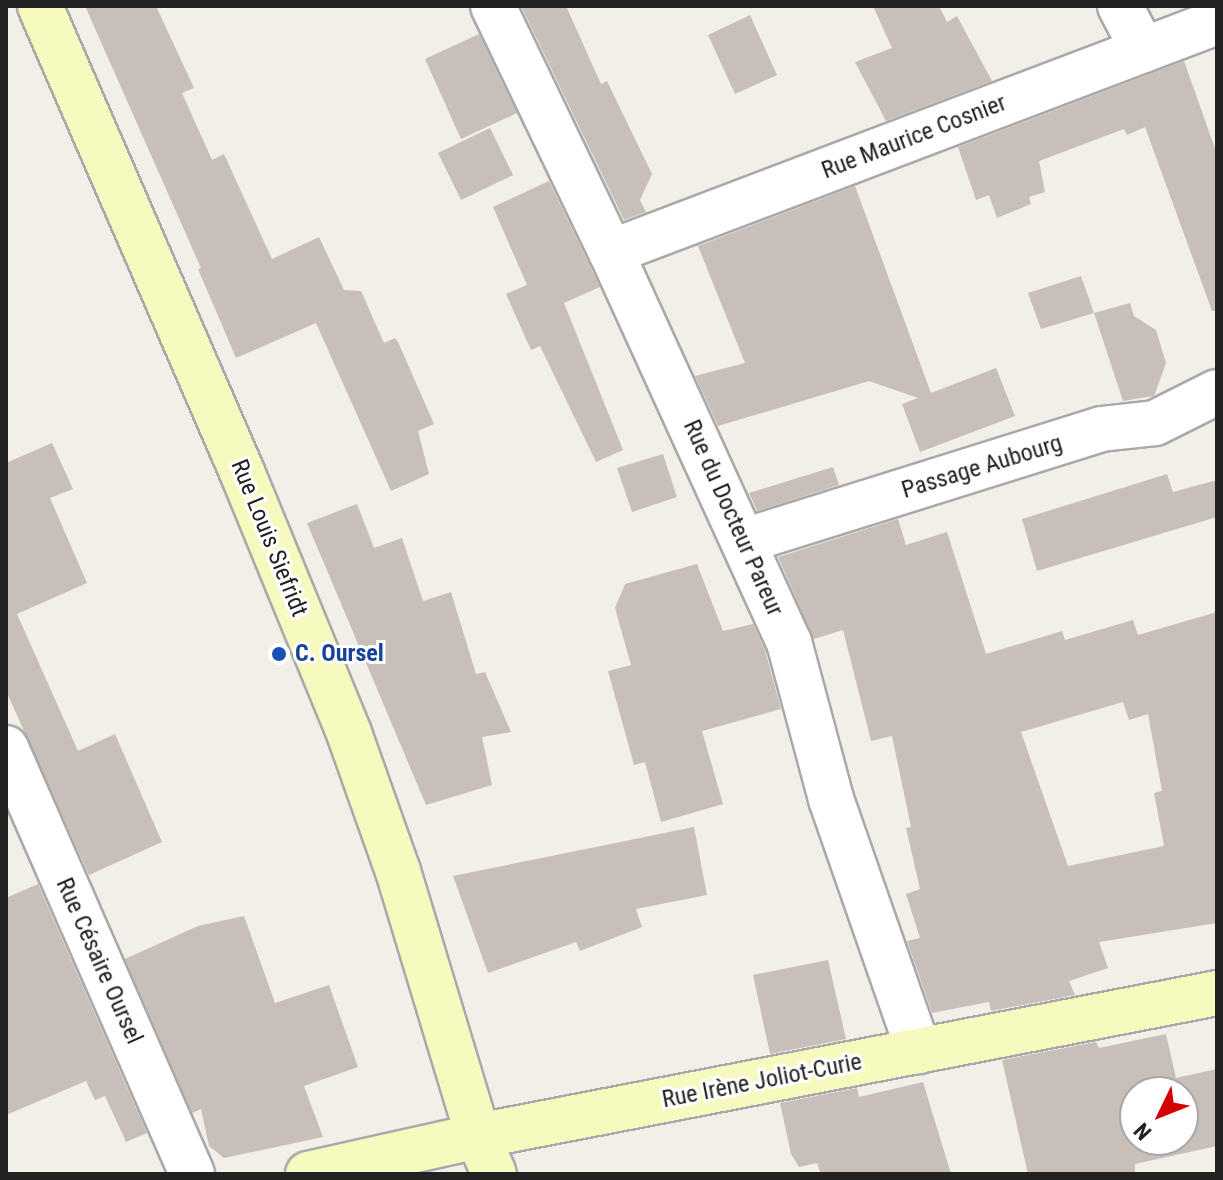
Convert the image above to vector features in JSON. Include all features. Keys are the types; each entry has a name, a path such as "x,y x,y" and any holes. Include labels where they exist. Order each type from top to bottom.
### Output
{"street":[{"name":"Rue Louis Siefridt","path":"40,6 236,457 349,733 398,871 486,1155"},
{"name":"Rue du Docteur Pareur","path":"493,6 611,252 789,642 831,799 919,1051"},
{"path":"1120,6 1143,50"},
{"name":"Rue Maurice Cosnier","path":"611,252 1217,22"},
{"name":"Passage Aubourg","path":"744,541 1101,429 1155,423 1217,392"},
{"name":"Rue Césaire Oursel","path":"6,748 192,1174"},
{"name":"Rue Irène Joliot-Curie","path":"308,1174 486,1155 919,1051 1217,993"}],"building":[{"path":"85,6 156,6 194,88 182,93 212,160 224,154 272,259 319,237 344,290 361,291 384,343 395,338 398,342 434,424 418,431 429,474 391,491 316,323 236,358 198,269 201,268"},
{"path":"521,6 566,6 601,84 607,81 652,174 640,200 646,212 624,220"},
{"path":"873,6 939,6 947,22 957,16 992,81 886,121 855,62 892,48"},
{"path":"750,15 777,75 735,94 708,35"},
{"path":"479,34 517,113 461,139 425,59"},
{"path":"1184,61 1217,154 1217,310 1212,311 1145,127 1127,135 1124,129 1039,161 1045,192 1029,197 1031,204 997,218 989,195 976,200 958,147"},
{"path":"490,128 513,175 461,200 438,153"},
{"path":"549,181 600,287 564,303 623,450 596,462 540,346 531,350 506,294 527,285 493,207"},
{"path":"855,186 931,393 996,368 1015,416 920,452 902,404 918,398 869,381 718,426 695,376 745,363 698,246"},
{"path":"1081,276 1094,313 1041,329 1028,293"},
{"path":"1130,303 1134,316 1156,330 1166,363 1154,396 1123,401 1094,313"},
{"path":"52,443 73,489 50,498 87,583 17,614 78,751 115,734 162,842 89,875 6,691 6,463"},
{"path":"663,454 677,497 632,512 617,468"},
{"path":"833,467 839,485 757,511 749,493"},
{"path":"1167,474 1173,492 1217,480 1217,517 1037,571 1022,519"},
{"path":"357,504 374,548 402,538 423,601 451,592 476,674 485,672 511,732 482,737 492,785 426,805 307,523"},
{"path":"898,519 906,545 947,532 986,654 1062,631 1065,640 1133,620 1138,635 1217,612 1217,923 1099,942 1108,968 1069,981 1075,995 991,1011 989,1002 932,1013 907,941 920,938 906,894 920,889 906,828 911,827 892,736 871,741 843,630 814,639 778,557","holes":["1123,702 1129,720 1148,714 1162,791 1154,793 1164,846 1068,866 1021,732"]},
{"path":"697,564 723,631 753,624 765,650 781,709 702,731 723,804 661,822 645,762 634,765 608,671 631,665 615,608 625,584"},
{"path":"694,827 707,895 636,909 642,927 580,951 576,942 488,973 453,876"},
{"path":"38,884 147,1133 126,1142 105,1096 95,1100 86,1081 6,1115 6,898"},
{"path":"244,916 275,1003 329,985 358,1067 304,1086 323,1137 224,1158 209,1146 201,1109 192,1113 125,959 198,926"},
{"path":"828,960 846,1039 770,1054 753,975"},
{"path":"1166,1034 1176,1076 1119,1076 1119,1156 1171,1156 1135,1164 1135,1174 1028,1174 1002,1060 1096,1042 1099,1048"},
{"path":"1217,1069 1217,1146 1199,1150 1199,1076 1185,1076"},
{"path":"923,1082 951,1174 821,1174 817,1163 799,1167 791,1154 780,1103 857,1088 859,1097"}],"place":[{"name":"C. Oursel","path":"279,654"}]}
